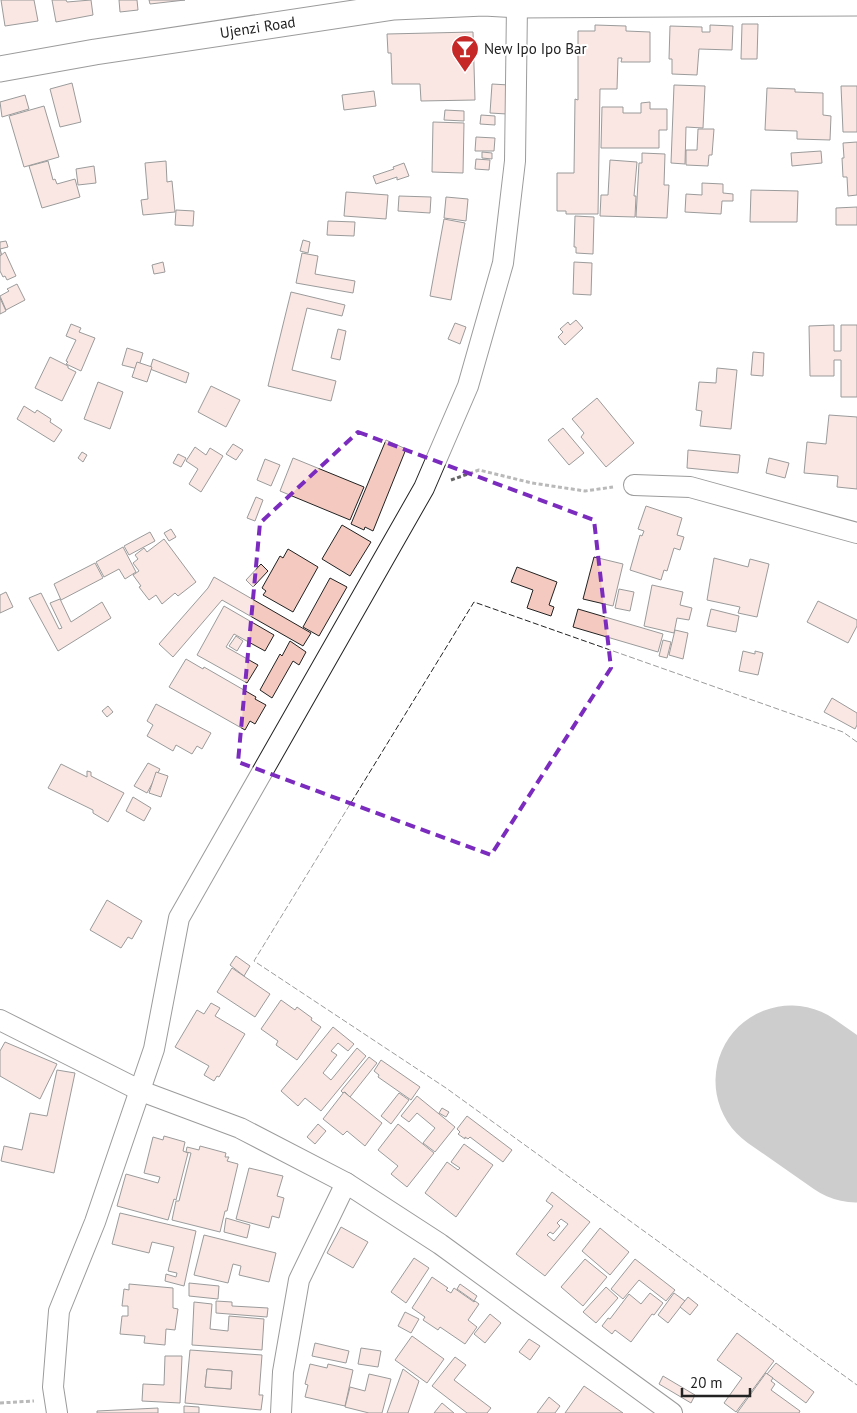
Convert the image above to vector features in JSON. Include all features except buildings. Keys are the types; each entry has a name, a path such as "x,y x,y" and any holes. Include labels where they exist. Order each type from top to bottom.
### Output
{"street":[{"name":"Ujenzi Road","path":"0,69 95,52 394,7 484,2 517,5 857,3"},
{"path":"56,1406 53,1388 59,1311 95,1222 154,1049 179,918 424,488 468,386 503,263 515,161 517,5"},
{"path":"634,485 690,486 857,533"},
{"path":"0,1020 141,1091 240,1128 346,1183 440,1244 672,1413"},
{"path":"281,1413 283,1372 299,1280 346,1183"}],"path":[{"path":"424,488 479,470 532,483 585,491 634,485"},
{"path":"0,1403 56,1406"}],"highlighted area":[{"path":"358,432 594,520 611,668 491,855 238,762 260,523"}],"runway":[{"path":"791,1081 857,1127"}],"fence":[{"path":"857,742 843,732 474,602 254,961 446,1088 857,1385"}],"place":[{"name":"New Ipo Ipo Bar","path":"465,73"}]}
